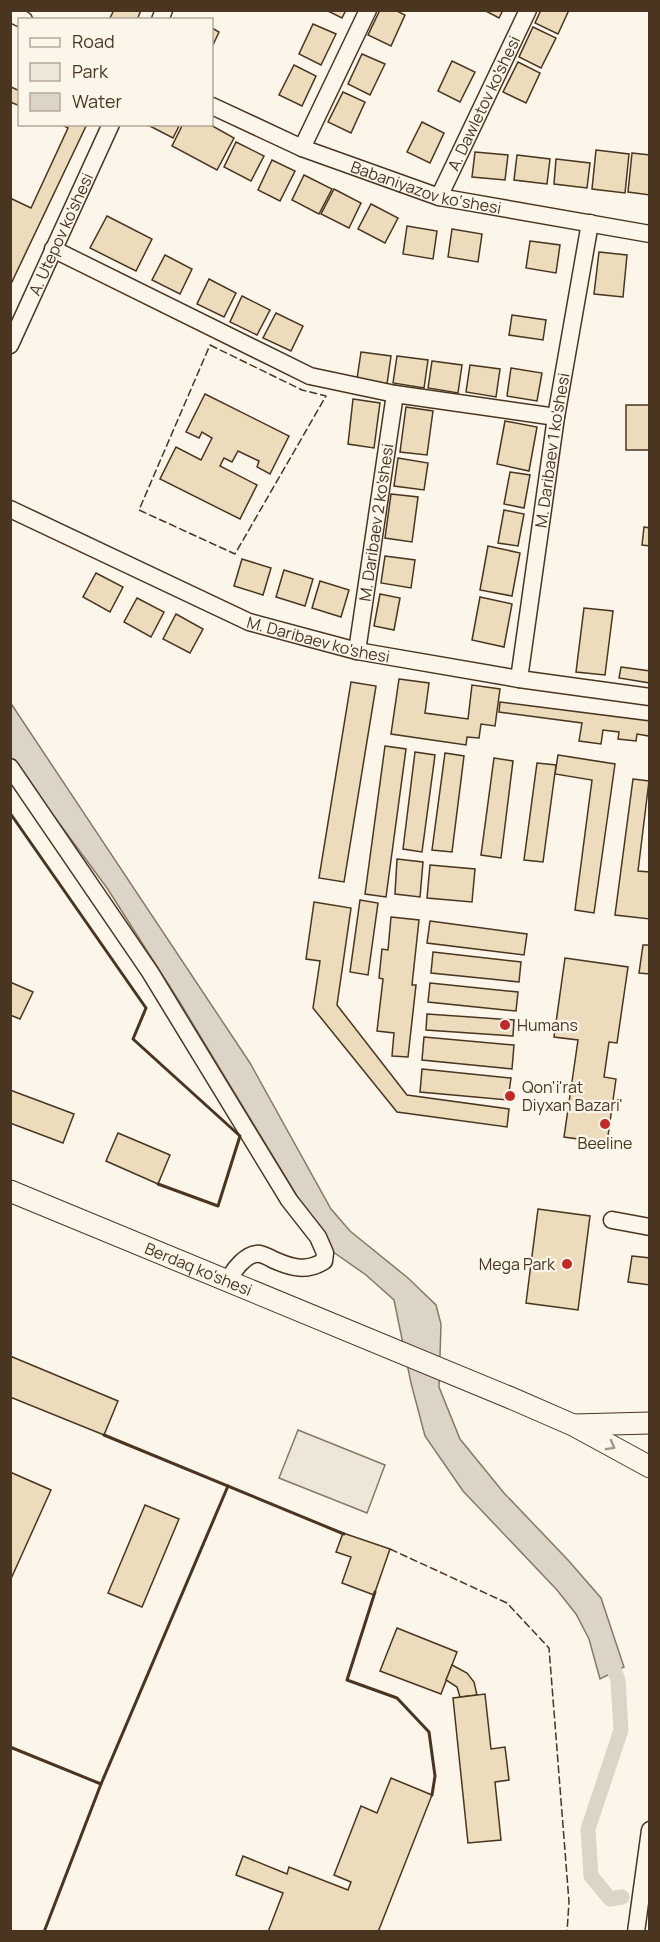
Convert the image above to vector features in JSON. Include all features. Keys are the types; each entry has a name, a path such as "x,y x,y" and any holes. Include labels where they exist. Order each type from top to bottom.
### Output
{"main road":[{"name":"Berdaq ko'shesi","path":"10,1191 511,1398 573,1425 650,1467"},
{"path":"573,1425 650,1423"}],"street":[{"path":"302,148 368,10"},
{"name":"A. Dawletov ko'shesi","path":"439,197 528,10"},
{"name":"Babaniyazov ko‘shesi","path":"213,106 302,148 439,197 650,234"},
{"name":"A. Utepov ko'shesi","path":"10,345 110,126"},
{"name":"M. Daribaev 1 ko'shesi","path":"519,679 556,417 590,223"},
{"path":"53,249 310,376 396,394 556,417"},
{"name":"M. Daribaev 2 ko'shesi","path":"357,651 396,394"},
{"name":"M. Daribaev ko'shesi","path":"10,509 249,622 357,651 519,679 650,698"},
{"path":"10,767 150,972 278,1182 318,1237 325,1253 324,1262 313,1269 290,1267 259,1254 234,1269 228,1281"},
{"path":"612,1220 650,1227"},
{"path":"636,1932 650,1830"}],"green space":[{"path":"298,1430 385,1465 367,1513 279,1478"}],"water":[{"path":"10,702 250,1063 331,1209 350,1231 408,1278 436,1305 441,1324 439,1387 460,1439 504,1493 601,1598 624,1667 600,1679 589,1639 576,1614 557,1590 463,1491 425,1436 411,1383 394,1300 366,1275 329,1249 179,1001 107,888 11,758"}],"building":[{"path":"114,10 141,10 138,18 110,18"},
{"path":"326,10 346,10 342,18"},
{"path":"380,10 395,10 405,15 391,46 368,35"},
{"path":"484,10 503,10 499,18"},
{"path":"541,10 569,10 558,34 535,23"},
{"path":"313,24 336,34 321,65 299,54"},
{"path":"533,27 556,38 541,68 519,57"},
{"path":"213,29 219,32 213,45"},
{"path":"362,54 385,64 370,95 348,84"},
{"path":"452,61 475,72 460,102 438,91"},
{"path":"518,62 540,73 526,103 503,92"},
{"path":"294,65 316,76 302,106 279,95"},
{"path":"11,87 18,90 18,105 10,102"},
{"path":"343,92 365,102 351,133 328,122"},
{"path":"422,122 444,133 430,163 407,152"},
{"path":"64,126 86,126 10,286 10,198 31,208 68,128"},
{"path":"150,126 179,126 173,138"},
{"path":"182,126 213,126 234,138 217,170 172,146"},
{"path":"236,142 264,156 251,181 224,167"},
{"path":"596,150 629,154 625,193 592,189"},
{"path":"475,152 508,155 505,180 472,177"},
{"path":"632,153 650,155 650,195 628,192"},
{"path":"517,155 550,159 547,184 514,180"},
{"path":"556,159 590,163 587,188 554,184"},
{"path":"272,160 295,171 280,201 258,190"},
{"path":"304,175 332,189 319,214 292,200"},
{"path":"334,189 361,203 349,228 321,214"},
{"path":"371,204 398,218 385,243 358,229"},
{"path":"107,216 152,239 136,271 90,248"},
{"path":"407,226 437,231 433,259 403,254"},
{"path":"452,229 482,234 478,262 448,257"},
{"path":"530,241 560,245 556,273 526,268"},
{"path":"599,252 627,255 623,297 594,294"},
{"path":"165,255 192,269 180,294 152,280"},
{"path":"209,279 236,293 224,317 197,304"},
{"path":"242,296 270,310 257,335 230,322"},
{"path":"276,313 303,326 291,351 263,338"},
{"path":"512,315 546,320 543,340 509,335"},
{"path":"361,352 391,356 387,384 357,379"},
{"path":"397,356 428,360 424,388 393,383"},
{"path":"432,361 462,365 458,393 428,388"},
{"path":"470,365 500,369 496,397 466,392"},
{"path":"511,368 542,373 537,401 507,396"},
{"path":"205,394 289,436 270,474 257,467 259,461 238,451 232,462 224,458 220,466 257,485 240,519 160,479 176,447 201,460 212,438 202,432 199,438 186,432"},
{"path":"353,399 380,403 374,448 348,444"},
{"path":"626,405 650,405 650,450 626,450"},
{"path":"406,407 433,411 427,455 400,452"},
{"path":"505,421 537,427 529,471 497,464"},
{"path":"398,458 428,463 424,490 394,486"},
{"path":"510,472 530,475 524,508 504,504"},
{"path":"391,494 418,497 412,542 385,538"},
{"path":"504,510 524,514 518,546 498,543"},
{"path":"644,527 650,528 650,546 642,545"},
{"path":"488,546 520,553 512,596 480,590"},
{"path":"385,556 415,560 411,588 381,583"},
{"path":"242,559 271,568 263,595 234,586"},
{"path":"284,570 313,579 305,606 276,597"},
{"path":"96,573 123,587 110,612 83,597"},
{"path":"320,581 349,590 341,617 312,608"},
{"path":"380,594 400,598 394,630 374,626"},
{"path":"480,597 512,604 504,647 472,640"},
{"path":"137,598 164,612 151,637 124,622"},
{"path":"584,608 613,611 605,675 576,672"},
{"path":"176,614 203,629 190,653 163,639"},
{"path":"621,667 650,671 650,683 619,678"},
{"path":"399,679 429,683 425,713 468,719 472,685 500,689 495,726 481,724 479,738 467,737 466,745 391,734"},
{"path":"351,682 376,686 344,882 319,878"},
{"path":"500,702 650,721 649,736 637,734 636,741 618,739 619,732 603,730 601,744 579,741 582,723 499,712"},
{"path":"385,746 406,749 386,897 365,894"},
{"path":"415,752 435,755 422,852 403,849"},
{"path":"445,753 464,756 452,852 432,850"},
{"path":"558,755 615,764 594,913 575,910 592,780 555,774"},
{"path":"494,758 513,761 501,858 481,855"},
{"path":"537,763 556,765 543,862 524,860"},
{"path":"633,779 649,781 638,871 650,872 650,919 615,915"},
{"path":"397,859 423,862 420,897 395,894"},
{"path":"430,865 475,869 472,902 427,898"},
{"path":"360,900 378,903 368,975 350,972"},
{"path":"314,902 351,908 337,1005 407,1095 509,1109 507,1127 397,1112 313,1008 320,961 306,959"},
{"path":"391,917 419,920 412,985 416,985 408,1057 392,1056 394,1033 377,1031 383,979 379,978 382,949 388,950"},
{"path":"430,921 527,934 524,955 427,943"},
{"path":"643,945 650,945 650,974 639,973"},
{"path":"433,952 521,962 519,982 431,973"},
{"path":"565,958 628,967 617,1043 609,1042 604,1077 616,1079 607,1143 564,1137 578,1040 554,1037"},
{"path":"10,982 33,992 20,1019 10,1015"},
{"path":"430,983 518,992 516,1011 428,1002"},
{"path":"427,1014 514,1020 513,1036 426,1030"},
{"path":"424,1037 514,1045 512,1069 422,1060"},
{"path":"422,1069 511,1078 508,1100 420,1092"},
{"path":"10,1090 74,1114 63,1143 10,1123"},
{"path":"118,1133 170,1155 158,1184 106,1161"},
{"path":"538,1209 590,1216 578,1310 526,1303"},
{"path":"632,1256 650,1258 650,1285 628,1282"},
{"path":"10,1356 118,1401 104,1435 10,1397"},
{"path":"10,1472 51,1490 10,1581"},
{"path":"145,1505 179,1519 142,1607 108,1593"},
{"path":"343,1533 390,1549 374,1595 342,1583 351,1557 336,1552"},
{"path":"397,1628 457,1652 441,1694 380,1671"},
{"path":"452,1665 467,1673 474,1682 477,1695 460,1697 457,1687 446,1680"},
{"path":"485,1694 491,1749 505,1747 509,1780 495,1782 501,1840 468,1843 453,1698"},
{"path":"391,1778 432,1795 378,1932 268,1932 283,1893 236,1875 243,1856 287,1874 289,1867 348,1890 351,1882 334,1875 361,1806 377,1813"}],"waterway":[{"path":"608,1654 618,1680 621,1730 588,1829 591,1876 610,1899 622,1897"}],"fence":[{"path":"210,345 302,390 326,396 235,554 139,510 210,345"},
{"path":"390,1549 507,1603 549,1648 569,1902 567,1932"}],"wall":[{"path":"10,813 146,1008 133,1039 240,1136 218,1206 158,1184"},
{"path":"104,1435 344,1534"},
{"path":"101,1784 228,1486"},
{"path":"375,1592 347,1680 397,1698 429,1732 435,1776 432,1795"},
{"path":"10,1747 101,1784 44,1932"}],"place":[{"name":"Humans","path":"505,1025"},
{"name":"Qon'i'rat Diyxan Bazari'","path":"510,1096"},
{"name":"Beeline","path":"605,1124"},
{"name":"Mega Park","path":"567,1264"}]}
